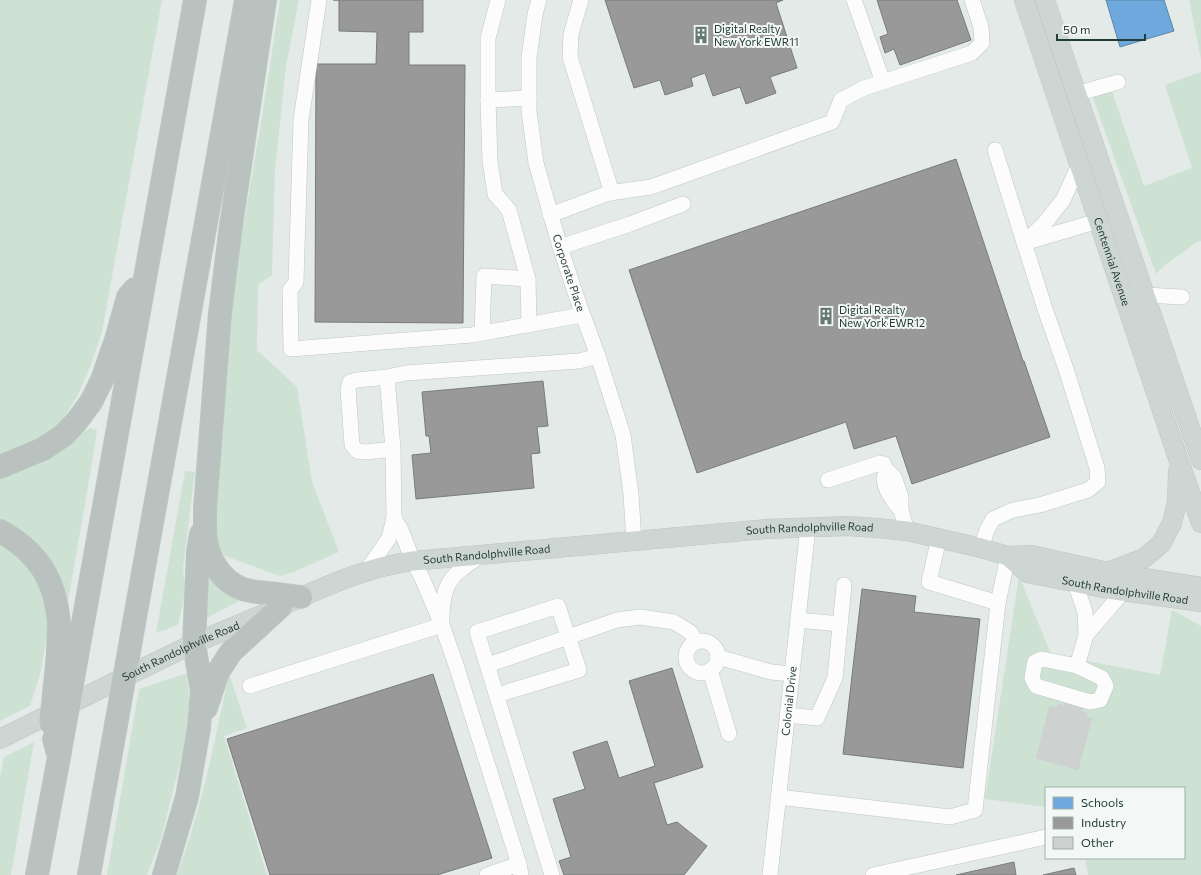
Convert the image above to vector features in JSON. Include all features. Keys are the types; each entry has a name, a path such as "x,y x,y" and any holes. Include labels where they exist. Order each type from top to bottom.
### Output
{"highway":[{"path":"38,875 59,757 68,655 145,279 195,0"},
{"path":"89,875 246,0"},
{"path":"265,0 231,225 220,313 205,509 205,534 208,551 221,574 230,582 243,589 254,592 301,597"},
{"path":"0,467 43,449 64,435 77,421 91,402 102,380 116,340 128,297 145,279"},
{"path":"164,875 187,796 199,728 202,691 194,644 198,552 205,509"},
{"path":"0,530 15,539 42,566 51,586 56,603 59,624 68,655"},
{"path":"199,728 218,672 231,652 281,606"}],"main road":[{"name":"Centennial Avenue","path":"1024,0 1201,523"},
{"name":"Centennial Avenue","path":"1045,0 1145,294 1196,426 1201,460"},
{"path":"1108,572 1144,558 1161,544 1172,523 1177,502 1179,461"},
{"name":"South Randolphville Road","path":"0,739 194,644 301,597 364,573 394,564 413,561 766,529 855,526 907,531 981,548 1008,556 1031,555 1108,572 1201,587"},
{"name":"South Randolphville Road","path":"1008,556 1027,573 1124,592 1201,602"}],"street":[{"path":"319,0 301,120 296,282 290,290 291,349 472,335 582,315"},
{"path":"498,0 488,38 490,161 496,194 509,210 528,279 529,325"},
{"name":"Corporate Place","path":"539,0 535,14 528,58 529,111 536,162 560,247 582,315 598,356 623,435 631,494 634,542"},
{"path":"581,0 571,34 570,57 612,193"},
{"path":"854,0 883,82"},
{"path":"550,215 612,193 651,186 832,122 841,100 864,88 972,53 982,43 981,27 972,0"},
{"path":"1076,94 1118,82"},
{"path":"488,100 529,98"},
{"path":"981,548 987,530 993,519 1013,510 1040,505 1088,490 1098,482 1097,468 995,150"},
{"path":"1024,243 1044,224 1064,200 1079,165"},
{"path":"560,247 630,224 682,204"},
{"path":"1024,243 1098,221"},
{"path":"482,333 484,276 528,279"},
{"path":"1145,294 1182,297"},
{"path":"393,449 366,452 357,451 352,445 348,390 350,382 406,373 579,361 598,356"},
{"path":"364,573 389,538 394,518 393,449 387,377"},
{"path":"828,480 880,462 884,464 886,470 894,477 901,497 901,510 907,531"},
{"path":"394,518 401,530 413,561 442,625 456,665 520,870 487,875"},
{"name":"Colonial Drive","path":"770,875 808,527"},
{"path":"939,538 929,582 998,603"},
{"path":"442,625 442,604 446,588 453,576 461,568 482,555"},
{"path":"778,797 950,817 975,810 998,603 1008,556"},
{"path":"1075,583 1085,612 1086,635 1077,666"},
{"path":"787,716 817,718 834,678 844,585"},
{"path":"1086,635 1124,592"},
{"path":"497,695 579,670 558,606 477,632 552,875"},
{"path":"488,665 617,620 640,617 674,622 690,632 697,642"},
{"path":"798,620 840,624"},
{"path":"250,686 442,625"},
{"path":"697,642 707,642 715,648 718,657 714,667 710,670 700,672 691,668 688,664 687,654 689,649 697,642"},
{"path":"718,657 771,672 792,674"},
{"path":"710,670 729,734"},
{"path":"873,875 1045,837"}],"green space":[{"path":"0,0 162,0 102,332 90,367 77,397 54,432 0,454"},
{"path":"280,0 299,0 286,66 275,170 272,275 258,285 257,350 297,387 312,482 339,552 291,573 280,576 225,556 216,547 213,536 234,280 262,117"},
{"path":"1189,0 1201,0 1201,59"},
{"path":"1201,72 1201,241 1197,242 1165,265 1156,274 1092,95 1111,88 1144,186 1192,168 1165,85"},
{"path":"90,428 97,430 65,619 0,523 0,477 54,453"},
{"path":"185,471 195,472 183,568 185,592 178,625 156,633"},
{"path":"0,539 32,569 44,591 50,618 41,671 30,706 0,721"},
{"path":"204,558 240,599 239,601 207,618 204,616"},
{"path":"1019,576 1051,654 1160,675 1172,610 1201,626 1201,875 1088,875 1085,859 1185,859 1185,787 1045,787 1045,807 985,799"},
{"path":"187,673 191,719 161,839 147,875 107,875 139,689"},
{"path":"229,673 247,728 224,736 267,875 177,875 193,826 213,750"},
{"path":"34,742 11,875 0,875 0,778 4,757"}],"building: Schools":[{"path":"1106,0 1164,0 1174,31 1120,47"}],"building: Industry":[{"path":"339,0 423,0 423,32 409,32 409,65 465,65 463,323 315,322 316,64 376,64 377,32 339,31"},
{"name":"Digital Realty New York EWR11","path":"605,0 783,0 776,3 797,68 770,77 776,93 746,104 740,87 713,96 705,73 691,78 693,86 665,95 660,80 634,88"},
{"path":"877,0 957,0 971,40 900,65 894,49 885,53 880,37 888,34"},
{"name":"Digital Realty New York EWR12","path":"956,159 1023,361 1050,437 912,484 896,436 854,449 846,422 697,473 629,270"},
{"path":"543,381 548,426 537,427 540,453 531,454 534,488 416,499 412,455 431,453 429,436 426,436 422,392"},
{"path":"862,589 916,596 914,612 980,619 963,768 843,754"},
{"path":"672,668 703,767 654,783 667,825 677,822 707,846 684,875 564,875 559,861 571,857 553,799 585,789 573,752 607,741 619,778 655,766 629,681"},
{"path":"433,674 492,858 437,875 270,875 227,739"},
{"path":"1014,862 1016,875 956,875"},
{"path":"1074,868 1076,875 1043,875"}],"building: Other":[{"path":"1065,702 1082,707 1081,711 1087,713 1086,717 1092,718 1078,770 1036,758 1050,706 1057,708 1058,704 1064,706"}],"place":[{"name":"Digital Realty New York EWR11","path":"701,35"},
{"name":"Digital Realty New York EWR12","path":"826,316"}]}
